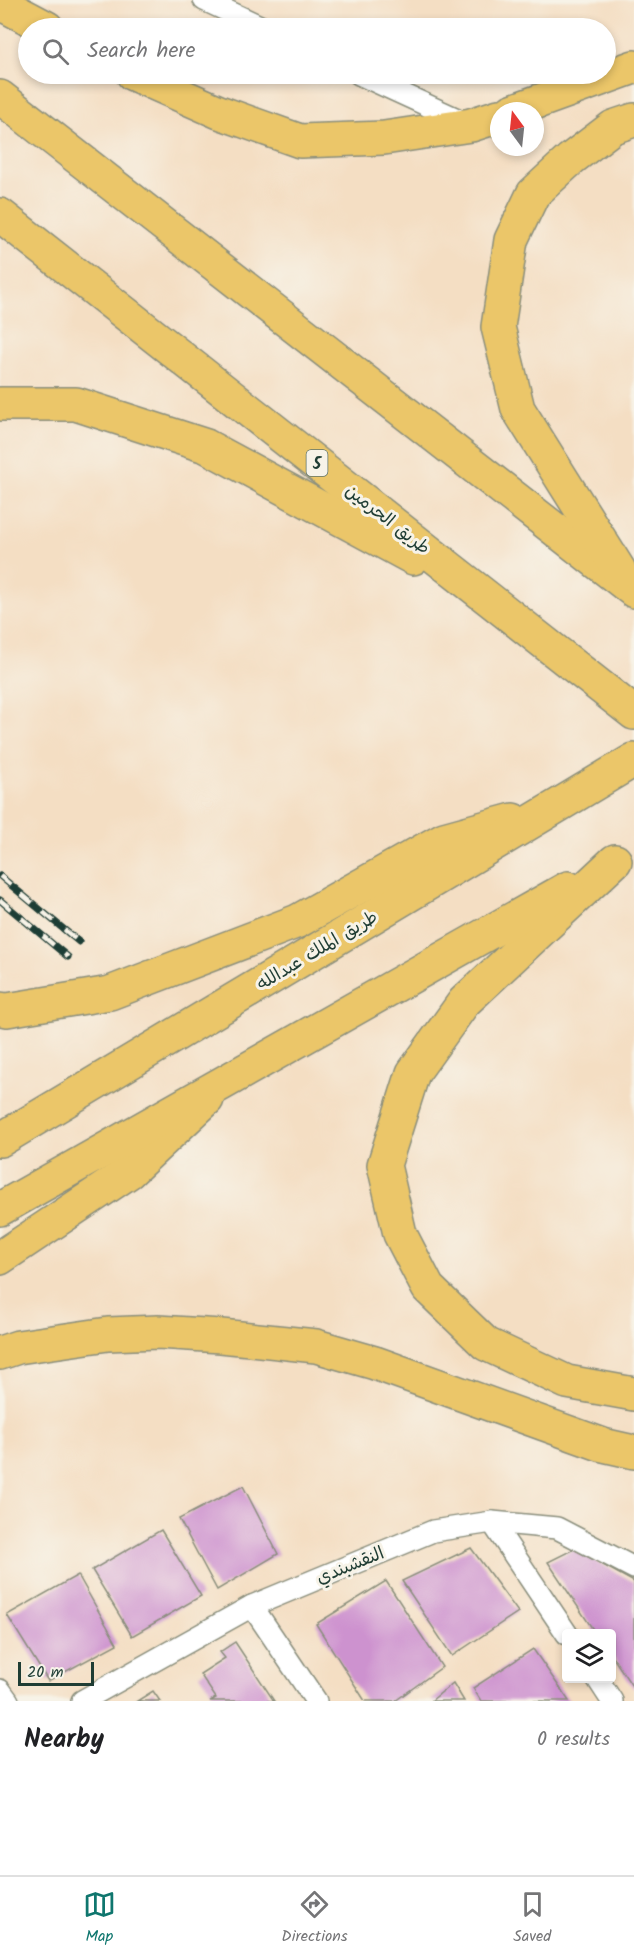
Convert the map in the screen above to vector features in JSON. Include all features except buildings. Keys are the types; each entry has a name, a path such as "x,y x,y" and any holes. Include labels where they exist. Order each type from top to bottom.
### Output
{"main road":[{"path":"0,3 28,18"},
{"path":"616,73 634,67"},
{"path":"156,84 219,112 300,141 384,138 485,120"},
{"path":"537,102 587,84"},
{"path":"0,97 633,590"},
{"path":"633,590 518,409 498,327 511,240 533,194 571,159 613,127 634,120"},
{"name":"طريق الحرمين","path":"0,215 634,713"},
{"path":"0,404 76,404 206,446 495,603"},
{"name":"طريق الملك عبدالله","path":"0,1140 634,760"},
{"path":"0,1009 7,1010 110,993 298,921 444,839 553,809"},
{"path":"0,1209 625,855"},
{"path":"625,855 464,1002 413,1073 384,1165 400,1234 428,1288 486,1344 567,1382 634,1394"},
{"path":"0,1127 127,1063"},
{"path":"0,1258 129,1172 223,1084"},
{"path":"0,1353 18,1347 108,1334 158,1332 316,1346 375,1363 603,1445 634,1452"}],"street":[{"path":"204,0 243,18"},
{"path":"386,84 485,120"},
{"path":"492,1522 564,1629"},
{"name":"النقشبندي","path":"82,1701 252,1606 433,1531 492,1522 557,1528 634,1568"},
{"path":"252,1606 316,1701"},
{"path":"600,1683 612,1701"},
{"path":"0,1690 8,1701"}],"railway":[{"path":"0,876 79,942"},
{"path":"0,900 68,957"}]}
